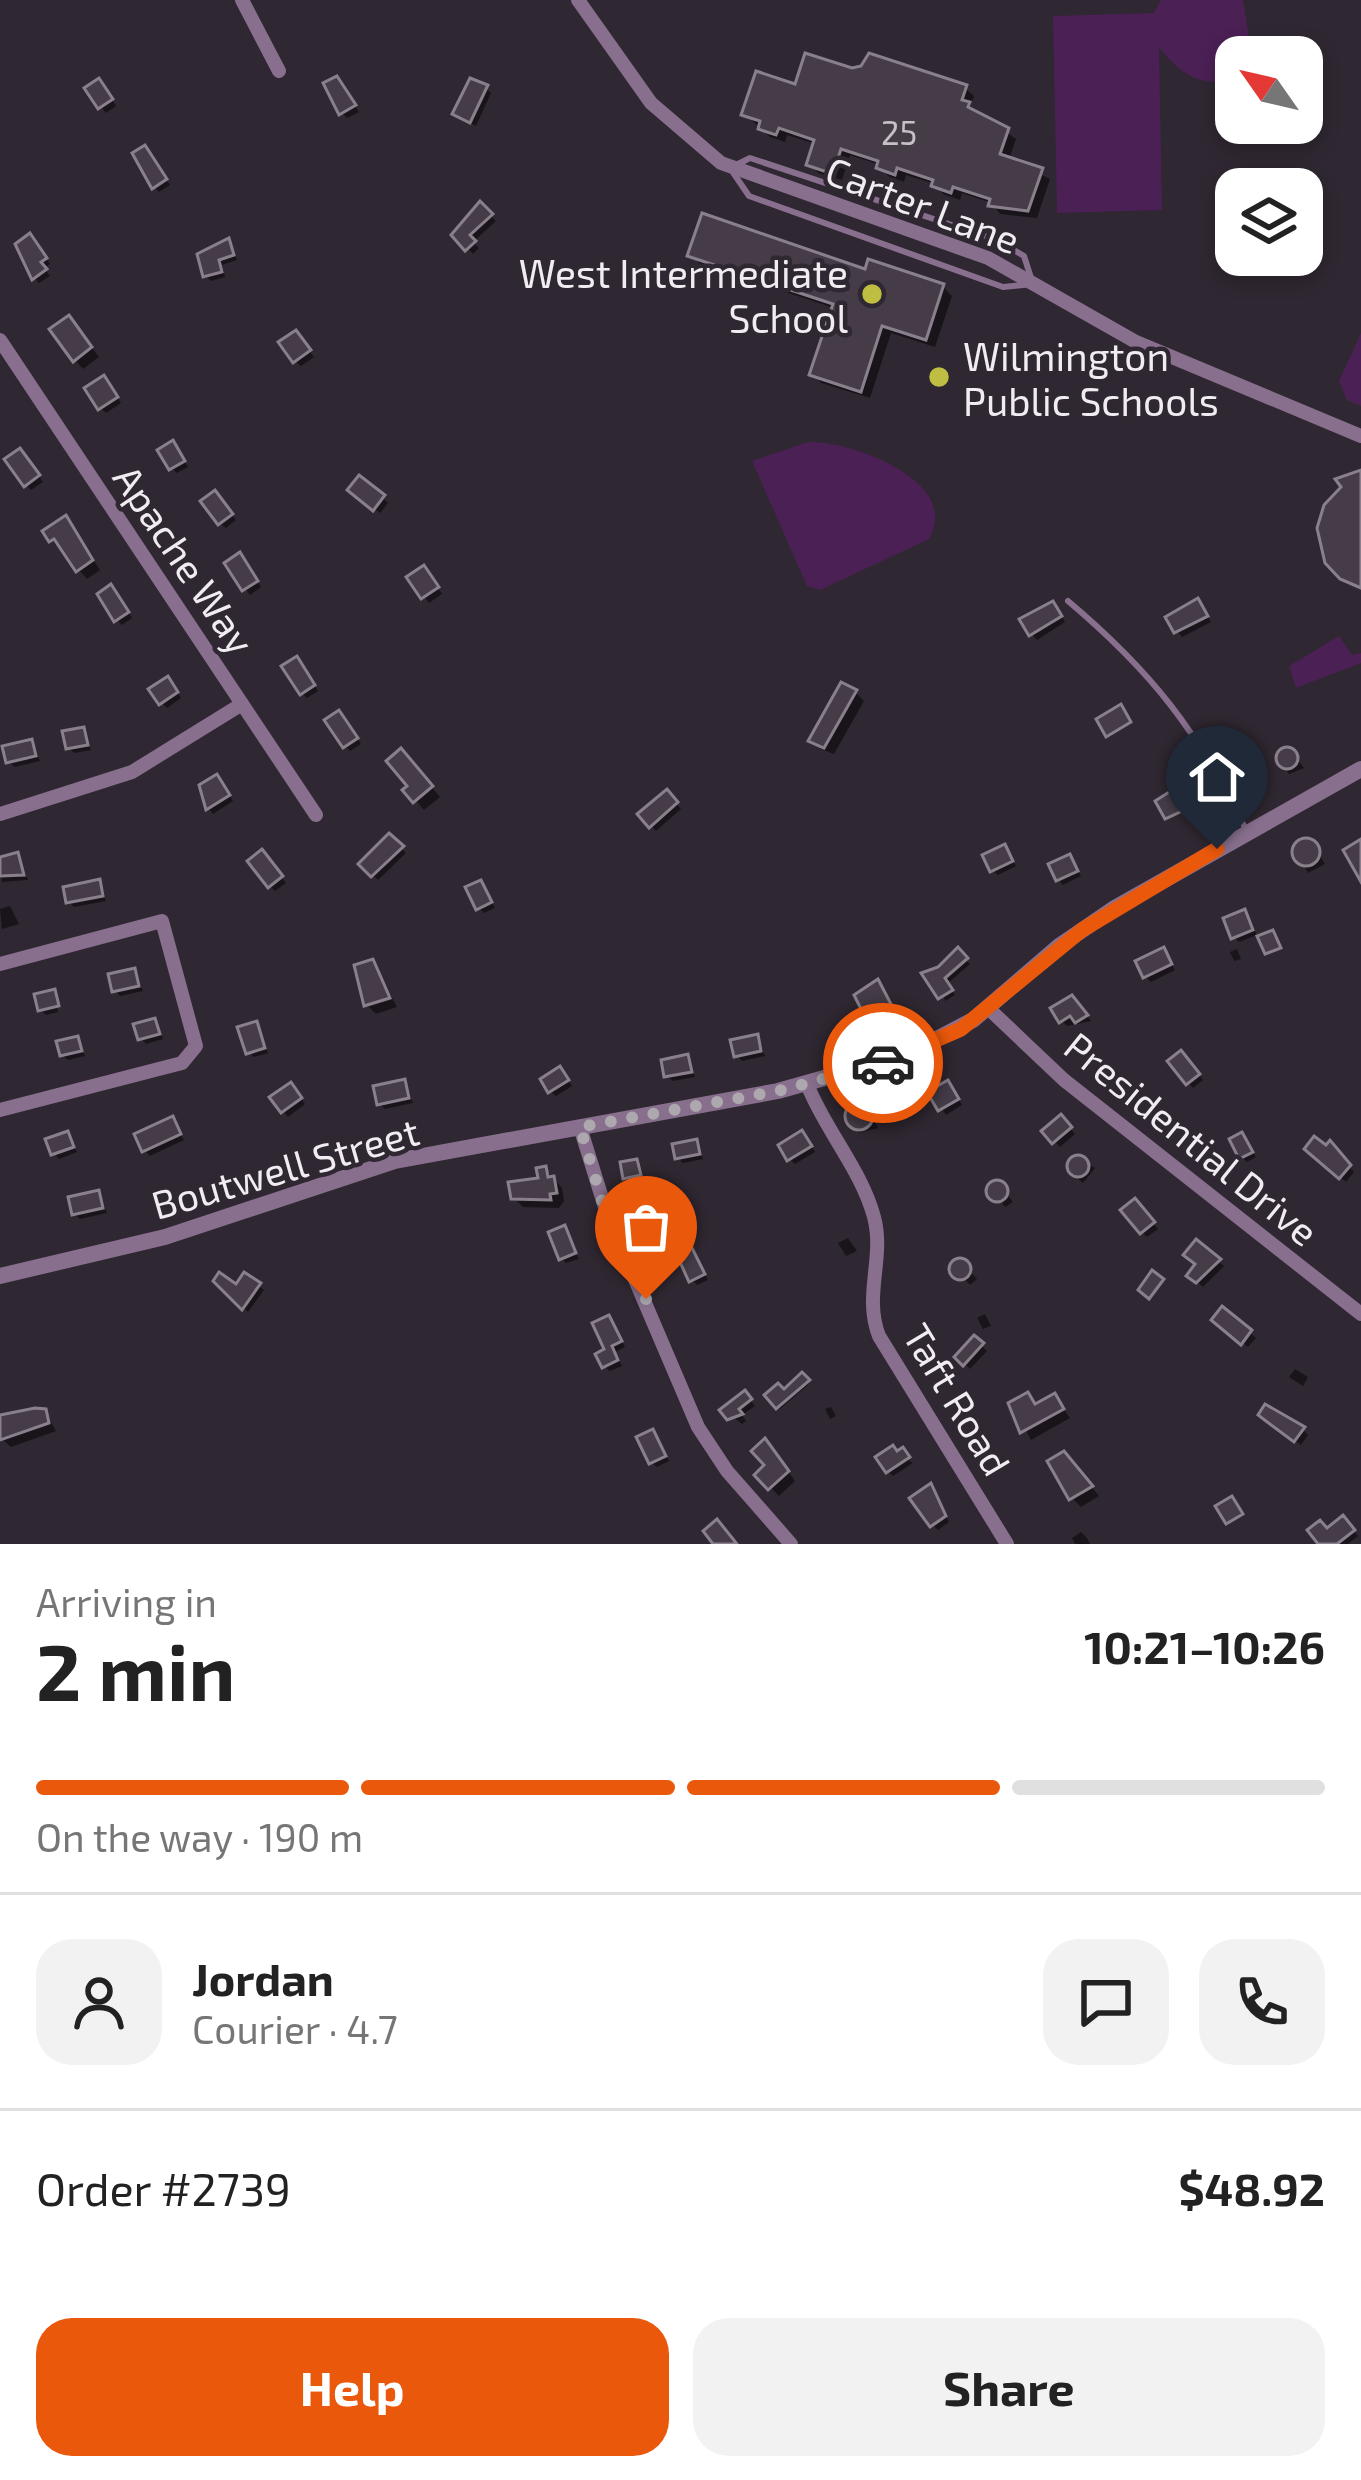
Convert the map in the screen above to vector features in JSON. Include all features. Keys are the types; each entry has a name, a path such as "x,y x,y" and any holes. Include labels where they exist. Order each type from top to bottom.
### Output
{"street":[{"path":"242,0 278,71"},
{"name":"Carter Lane","path":"578,0 651,103 696,147 730,168 968,250 1136,342 1361,436"},
{"name":"Apache Way","path":"0,340 316,814"},
{"path":"0,814 132,772 242,704"},
{"name":"Boutwell Street","path":"0,1276 165,1238 395,1161 807,1084 906,1055 961,1029 1082,930 1361,769"},
{"path":"0,964 164,922 196,1043 193,1055 182,1063 0,1110"},
{"name":"Presidential Drive","path":"988,1008 1064,1080 1361,1314"},
{"name":"Taft Road","path":"807,1084 873,1214 878,1254 870,1302 879,1336 1007,1544"},
{"path":"580,1127 603,1204 698,1427 727,1471 791,1544"}],"lane":[{"path":"1068,601 1117,642 1191,725 1247,832"}],"shaded area":[{"path":"1161,0 1243,0 1249,36 1215,36 1215,82 1183,71 1159,47 1162,210 1057,213 1053,16 1154,13"},
{"path":"1361,333 1361,406 1347,400 1339,381"},
{"path":"808,442 874,457 917,482 930,499 935,518 929,539 820,590 807,586 752,461"},
{"path":"1339,636 1352,655 1361,653 1361,663 1296,688 1289,666"}],"building":[{"path":"805,53 852,68 861,66 869,53 967,85 962,100 970,102 968,107 1009,128 1000,154 1043,168 1028,211 988,206 990,199 953,187 951,193 931,186 933,180 897,168 895,175 876,168 878,161 841,149 833,174 806,165 814,140 779,128 776,135 758,129 760,121 741,115 756,71 795,84"},
{"path":"337,76 356,105 339,115 323,83"},
{"path":"99,78 113,99 98,109 84,88"},
{"path":"470,78 488,85 470,123 452,114"},
{"path":"145,145 167,179 152,189 132,153"},
{"path":"480,201 493,214 470,235 476,241 465,251 451,235"},
{"name":"West Intermediate School","path":"702,213 865,269 868,259 944,284 926,340 882,326 861,392 809,375 833,304 687,256"},
{"path":"30,233 47,258 41,262 47,269 32,280 15,244"},
{"path":"229,238 234,255 219,260 222,272 203,277 197,254"},
{"path":"69,315 92,347 73,362 49,329"},
{"path":"296,330 311,350 293,363 278,342"},
{"path":"104,375 118,397 98,410 84,388"},
{"path":"173,440 185,461 169,470 157,450"},
{"path":"20,448 40,475 24,487 4,459"},
{"path":"1361,470 1361,588 1340,579 1325,563 1317,528 1324,505 1341,487 1335,479"},
{"path":"359,475 385,495 373,511 347,490"},
{"path":"215,490 233,514 218,525 200,501"},
{"path":"66,515 93,560 76,572 54,539 49,542 42,531"},
{"path":"240,552 258,581 242,591 224,563"},
{"path":"424,565 439,587 421,599 406,577"},
{"path":"111,584 129,612 114,622 97,594"},
{"path":"1198,598 1208,616 1174,633 1165,617"},
{"path":"1053,601 1062,616 1029,636 1019,619"},
{"path":"297,656 315,685 300,695 281,666"},
{"path":"168,676 178,692 159,705 148,689"},
{"path":"841,682 857,690 824,748 808,741"},
{"path":"1121,704 1131,722 1106,737 1096,719"},
{"path":"339,710 358,738 343,748 324,720"},
{"path":"84,727 88,745 66,749 62,731"},
{"path":"32,739 36,756 6,763 2,746"},
{"path":"1287,747 1298,758 1287,769 1276,758"},
{"path":"401,748 433,786 413,803 402,790 407,786 386,761"},
{"path":"217,774 230,795 206,810 199,785"},
{"path":"1185,782 1197,804 1165,819 1155,801"},
{"path":"667,789 678,802 649,828 637,814"},
{"path":"389,833 404,846 371,877 358,864"},
{"path":"1306,838 1316,842 1320,852 1316,862 1306,866 1296,862 1292,852 1296,842"},
{"path":"1361,839 1361,882 1343,850"},
{"path":"1005,844 1013,861 990,872 982,855"},
{"path":"262,849 283,876 268,888 247,861"},
{"path":"18,852 24,875 0,876 0,857"},
{"path":"1070,854 1078,871 1056,881 1048,864"},
{"path":"100,879 103,896 66,903 63,887"},
{"path":"481,880 492,902 476,910 465,887"},
{"path":"1245,909 1253,930 1231,939 1223,918"},
{"path":"1273,930 1281,948 1265,954 1257,936"},
{"path":"958,947 968,958 945,978 953,990 938,999 921,973 938,967"},
{"path":"1164,947 1172,964 1143,978 1135,961"},
{"path":"373,959 390,998 364,1006 354,965"},
{"path":"135,968 139,986 112,992 108,974"},
{"path":"878,979 892,1006 866,1019 854,995"},
{"path":"55,989 59,1006 38,1011 34,994"},
{"path":"1072,995 1088,1015 1075,1023 1070,1016 1059,1023 1050,1008"},
{"path":"155,1018 160,1034 138,1040 133,1024"},
{"path":"257,1021 265,1048 246,1054 237,1027"},
{"path":"758,1034 761,1051 734,1057 730,1040"},
{"path":"78,1036 82,1051 60,1056 56,1041"},
{"path":"1181,1050 1200,1074 1186,1085 1167,1061"},
{"path":"688,1054 692,1072 664,1077 661,1060"},
{"path":"560,1066 569,1080 548,1093 540,1079"},
{"path":"405,1079 409,1098 377,1105 373,1086"},
{"path":"948,1080 959,1099 938,1111 927,1092"},
{"path":"291,1082 302,1098 281,1113 269,1097"},
{"path":"859,1102 869,1106 873,1116 869,1126 859,1130 849,1126 845,1116 849,1106"},
{"path":"1061,1114 1072,1127 1052,1144 1041,1131"},
{"path":"173,1116 181,1134 142,1152 134,1134"},
{"path":"802,1130 812,1146 787,1161 778,1145"},
{"path":"68,1131 74,1147 51,1155 45,1139"},
{"path":"1242,1132 1253,1152 1239,1159 1229,1139"},
{"path":"1314,1136 1326,1145 1330,1140 1351,1165 1339,1179 1304,1149"},
{"path":"697,1139 700,1154 675,1159 672,1144"},
{"path":"1078,1155 1089,1166 1078,1177 1067,1166"},
{"path":"637,1159 641,1175 623,1179 620,1162"},
{"path":"546,1166 548,1177 554,1176 557,1193 550,1194 551,1200 511,1199 508,1182 538,1178 536,1168"},
{"path":"997,1180 1008,1191 997,1202 986,1191"},
{"path":"99,1190 103,1208 72,1215 68,1197"},
{"path":"1135,1198 1155,1222 1140,1234 1120,1210"},
{"path":"565,1225 576,1253 559,1260 548,1232"},
{"path":"1196,1239 1221,1259 1196,1283 1186,1276 1195,1264 1183,1255"},
{"path":"691,1246 705,1274 689,1282 676,1253"},
{"path":"960,1258 971,1269 960,1280 949,1269"},
{"path":"1152,1270 1164,1279 1149,1299 1138,1290"},
{"path":"219,1272 236,1284 244,1272 261,1283 242,1310 213,1281"},
{"path":"1222,1306 1252,1330 1241,1345 1211,1320"},
{"path":"609,1315 622,1341 612,1346 618,1360 602,1368 595,1354 604,1349 592,1323"},
{"path":"974,1335 984,1343 963,1366 954,1357"},
{"path":"802,1372 810,1380 776,1409 764,1395 778,1383 784,1389"},
{"path":"745,1390 752,1399 739,1409 743,1414 727,1420 719,1410"},
{"path":"1028,1392 1035,1404 1055,1393 1064,1409 1020,1433 1008,1403"},
{"path":"1265,1404 1305,1427 1294,1442 1258,1415"},
{"path":"46,1409 49,1423 0,1440 0,1415"},
{"path":"653,1429 666,1456 649,1464 636,1437"},
{"path":"765,1438 789,1471 768,1490 754,1475 764,1465 751,1451"},
{"path":"893,1445 897,1451 903,1447 910,1457 886,1473 875,1457"},
{"path":"1064,1451 1093,1486 1069,1500 1047,1461"},
{"path":"931,1483 946,1516 930,1527 909,1498"},
{"path":"1232,1496 1243,1514 1226,1524 1215,1506"},
{"path":"1343,1515 1355,1530 1337,1544 1318,1544 1307,1530 1320,1520 1327,1528"},
{"path":"717,1519 737,1544 713,1544 703,1531"}],"way so far":[{"path":"646,1299 603,1204 580,1127 778,1091 883,1063"}],"place":[{"name":"West Intermediate School","path":"872,294"},
{"name":"Wilmington Public Schools","path":"939,377"}],"route":[{"path":"883,1063 961,1029 1059,946 1217,849"}]}
